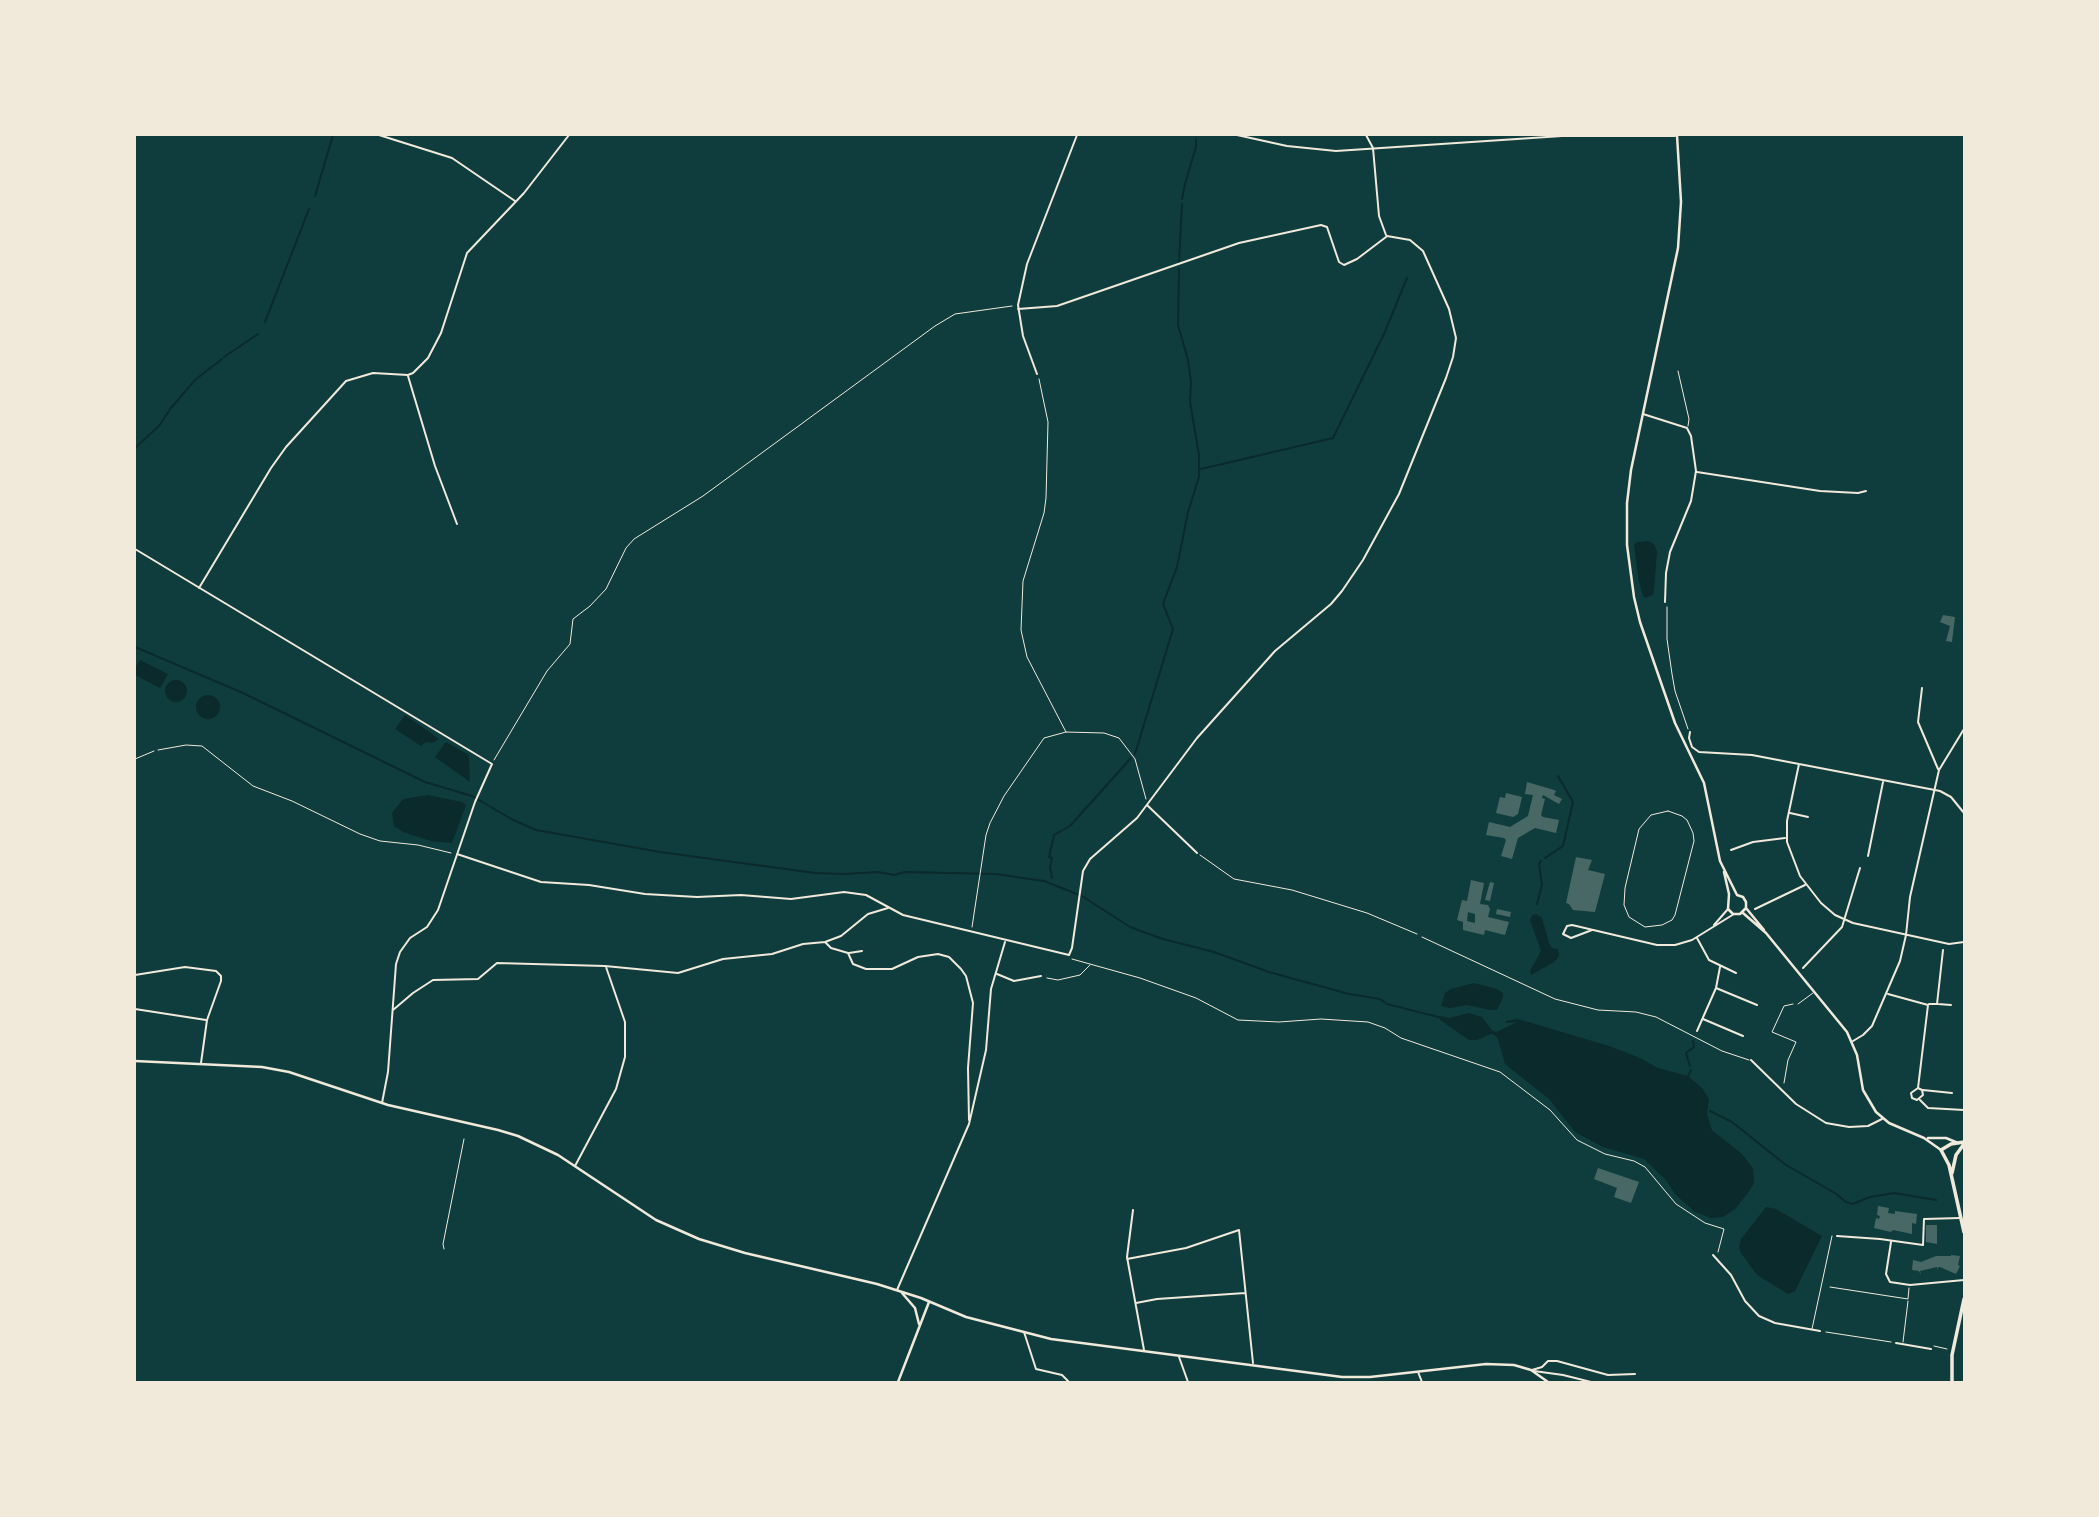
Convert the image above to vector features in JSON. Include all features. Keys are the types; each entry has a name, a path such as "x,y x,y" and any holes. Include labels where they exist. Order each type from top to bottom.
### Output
{"main road":[{"path":"1678,135 1681,213 1678,248 1631,470 1627,503 1627,545 1640,622 1675,723 1704,783 1716,846 1724,872 1728,909 1735,914 1743,913 1766,933"},
{"path":"1724,872 1737,895 1745,899 1746,908 1853,1041 1863,1090 1871,1106 1882,1118 1924,1138 1941,1150 1951,1175 1964,1232"},
{"path":"1729,899 1737,895"},
{"path":"1743,913 1746,908"},
{"path":"135,1061 262,1067 289,1072 382,1104 519,1136 549,1150 656,1220 699,1239 899,1291 965,1317 1024,1332 1078,1344 1342,1377 1370,1377 1491,1364 1514,1365 1531,1370 1548,1382"},
{"path":"1924,1138 1946,1138 1958,1143"},
{"path":"1941,1150 1964,1143"},
{"path":"1951,1175 1956,1155 1964,1143"},
{"path":"899,1291 915,1308 919,1324"},
{"path":"1952,1382 1953,1350 1964,1299"},
{"path":"898,1382 929,1302"}],"street":[{"path":"379,135 452,158 515,202"},
{"path":"198,589 271,468 286,447 346,381 373,373 408,375 420,367 435,346 467,253 515,202 569,135"},
{"path":"1037,374 1023,336 1018,307 1027,264 1077,135"},
{"path":"1237,135 1287,146 1336,151 1562,136 1678,135"},
{"path":"1366,135 1373,148 1379,216 1387,236"},
{"path":"457,854 541,882 573,883 645,894 685,897 741,895 791,900 844,892 875,898 903,915 1069,955 1083,871 1090,859 1137,818 1197,738 1275,651 1331,604 1363,560 1399,494 1453,357 1456,338 1454,324 1423,251 1410,240 1387,236 1357,259 1344,265 1339,262 1327,227 1321,225 1239,243 1058,306 1018,307"},
{"path":"408,375 435,466 457,524"},
{"path":"1643,414 1687,428 1691,436 1696,471 1691,501 1670,552 1665,601"},
{"path":"1696,471 1820,491 1866,491"},
{"path":"135,550 492,764 444,885 438,910 427,927 410,938 400,952 396,964 388,1072 382,1104"},
{"path":"1922,688 1918,722 1938,770"},
{"path":"1853,1041 1872,1026 1900,961 1910,897 1938,770 1964,729"},
{"path":"1689,730 1692,747 1699,752 1742,754 1934,790 1951,797 1964,813"},
{"path":"1799,764 1786,838 1790,855 1805,884 1825,908 1845,920 1906,935 1949,944 1964,942"},
{"path":"1868,856 1884,780"},
{"path":"1147,805 1197,853"},
{"path":"1789,813 1808,817"},
{"path":"1731,850 1753,842 1786,838"},
{"path":"1803,968 1837,934 1845,920 1860,868"},
{"path":"1755,909 1805,884"},
{"path":"392,1010 429,982 441,979 478,979 497,962 678,973 723,959 772,954 803,944 825,942 841,936 868,914 889,907"},
{"path":"1711,928 1728,909"},
{"path":"1592,930 1571,938 1563,934 1567,926 1572,925 1657,945 1675,945 1696,937 1735,914"},
{"path":"1696,937 1709,960 1736,973"},
{"path":"899,1291 969,1124 986,1050 988,1012 1006,941"},
{"path":"825,942 831,948 848,953 862,951"},
{"path":"1937,1004 1943,950"},
{"path":"848,953 853,964 866,969 892,969 918,957 938,954 949,957 966,976 973,1003 968,1068 969,1124"},
{"path":"135,975 185,967 216,971 221,976 207,1020 201,1064"},
{"path":"575,1166 616,1089 625,1057 625,1022 605,967"},
{"path":"1697,1031 1716,988 1720,967"},
{"path":"996,974 1014,981 1041,976"},
{"path":"1024,979 1026,985"},
{"path":"1716,988 1758,1005"},
{"path":"1887,993 1928,1004 1951,1005"},
{"path":"1918,1088 1928,1004"},
{"path":"135,1009 207,1020"},
{"path":"1703,1019 1743,1036"},
{"path":"1751,1060 1804,1110 1826,1123 1849,1127 1868,1126 1882,1118"},
{"path":"1952,1093 1918,1088 1912,1090 1911,1095 1928,1108 1964,1110"},
{"path":"1919,1100 1923,1095 1922,1090"},
{"path":"1133,1210 1127,1259 1143,1351"},
{"path":"1837,1236 1923,1245 1924,1219 1961,1218"},
{"path":"1127,1259 1186,1248 1239,1230 1254,1366"},
{"path":"1891,1241 1887,1279 1894,1283 1910,1285 1964,1280"},
{"path":"1714,1256 1731,1275 1754,1313 1775,1323 1820,1331"},
{"path":"1135,1304 1157,1299 1246,1293"},
{"path":"1024,1332 1036,1369 1062,1375 1069,1382"},
{"path":"1896,1343 1931,1349"},
{"path":"1179,1356 1179,1363 1188,1382"},
{"path":"1531,1370 1542,1367 1548,1361 1557,1361 1608,1375 1635,1374"},
{"path":"1531,1370 1591,1382"},
{"path":"1418,1371 1422,1382"}],"lane":[{"path":"1678,372 1689,419 1687,428"},
{"path":"135,759 154,751"},
{"path":"1422,937 1555,999 1598,1010 1636,1012 1656,1017 1722,1051 1751,1060"},
{"path":"1798,1004 1815,992"},
{"path":"1812,1329 1832,1236"},
{"path":"1903,1344 1910,1285"},
{"path":"1830,1287 1908,1299"}],"path":[{"path":"492,764 547,671 570,643 573,619 606,589 626,548 634,539 703,496 935,326 955,314 1018,307"},
{"path":"1037,374 1045,398 1048,422 1046,498 1021,591 1021,630 1027,657 1066,733"},
{"path":"1665,601 1672,674 1689,730"},
{"path":"970,932 975,917 986,835 993,815 1044,738 1066,733 1104,733 1118,738 1132,752 1147,805"},
{"path":"154,751 171,747 202,746 253,786 292,801 360,835 457,854"},
{"path":"1668,811 1682,816 1691,827 1694,841 1678,909 1672,920 1656,927 1645,927 1634,922 1623,905 1625,888 1642,823 1657,812 1668,811"},
{"path":"1197,853 1234,878 1292,890 1357,910 1422,937"},
{"path":"1069,955 1072,959 1140,978 1196,998 1238,1020 1279,1022 1321,1018 1368,1022 1401,1038 1500,1072 1550,1110 1577,1140 1605,1154 1634,1161 1645,1167 1676,1204 1705,1223 1724,1229 1724,1237 1714,1256"},
{"path":"1041,976 1058,980 1080,975 1090,965"},
{"path":"1781,1088 1796,1042 1772,1032 1784,1006 1798,1004"},
{"path":"444,1249 464,1139"},
{"path":"1820,1331 1896,1343"},
{"path":"1931,1349 1931,1346 1953,1350"}],"water":[{"path":"1648,541 1654,544 1657,551 1654,591 1653,595 1646,598 1639,582 1634,545"},
{"path":"140,660 168,674 160,688 135,675 135,668"},
{"path":"176,680 184,683 187,691 184,699 176,702 168,699 165,691 168,683"},
{"path":"208,695 219,702 220,707 213,718 208,719 197,712 196,707 203,696"},
{"path":"405,715 439,739 421,746 395,729"},
{"path":"446,742 469,755 470,782 435,757"},
{"path":"428,795 466,805 452,843 431,841 403,832 394,826 392,813 403,799"},
{"path":"1536,914 1542,918 1549,943 1552,948 1558,949 1559,956 1554,962 1531,975 1530,971 1541,951 1530,920 1532,915"},
{"path":"1474,983 1503,993 1497,1010 1467,1005 1450,1008 1441,1006 1445,993"},
{"path":"1469,1013 1482,1017 1496,1032 1517,1022 1506,1021 1517,1019 1609,1046 1658,1068 1688,1076 1702,1088 1709,1099 1707,1114 1712,1130 1742,1154 1753,1168 1754,1183 1748,1193 1735,1209 1723,1217 1711,1218 1695,1212 1644,1159 1603,1147 1575,1132 1549,1099 1505,1064 1498,1039 1494,1035 1469,1040 1440,1020 1441,1016 1449,1018"},
{"path":"1766,1207 1776,1209 1822,1236 1795,1291 1788,1294 1757,1275 1739,1247 1741,1239"}],"building":[{"path":"1943,615 1955,617 1952,642 1946,641 1950,626 1940,622"},
{"path":"1527,782 1556,791 1554,795 1562,799 1559,804 1543,795 1542,798 1545,799 1541,815 1559,820 1556,833 1535,828 1518,838 1512,859 1501,856 1506,840 1504,838 1486,835 1489,822 1510,827 1528,816 1533,795 1525,794"},
{"path":"1506,793 1522,797 1518,814 1513,817 1496,813 1500,797 1505,798"},
{"path":"1576,857 1592,860 1588,870 1605,874 1595,912 1573,910 1566,903"},
{"path":"1471,880 1484,883 1480,904 1488,905 1488,917 1509,922 1505,935 1485,930 1484,935 1463,930 1463,922 1457,920 1462,900 1467,901","holes":["1468,912 1475,914 1475,923 1467,921"]},
{"path":"1490,882 1494,883 1490,901 1485,900"},
{"path":"1497,909 1511,912 1510,917 1496,914"},
{"path":"1598,1168 1639,1182 1631,1203 1614,1197 1617,1188 1594,1179"},
{"path":"1878,1206 1889,1208 1888,1213 1895,1214 1895,1211 1917,1214 1916,1224 1912,1223 1912,1234 1874,1228 1876,1218 1879,1219 1880,1216 1877,1215"},
{"path":"1926,1225 1937,1225 1937,1244 1926,1242"},
{"path":"1936,1256 1960,1256 1960,1266 1956,1274 1940,1267 1937,1270 1937,1267 1920,1271 1921,1275 1919,1271 1912,1270 1913,1260 1921,1262"}],"waterway":[{"path":"315,196 333,135"},
{"path":"1182,199 1196,139"},
{"path":"1179,262 1182,204"},
{"path":"265,322 309,209"},
{"path":"1135,754 1173,629 1163,604 1177,567 1188,512 1199,477 1188,360 1178,325 1179,269"},
{"path":"1201,469 1333,438 1384,334 1407,278"},
{"path":"224,357 258,334"},
{"path":"170,409 196,379 222,359"},
{"path":"135,448 159,426 169,411"},
{"path":"135,647 243,693 425,782 472,796 536,830 660,852 815,873 996,874 1044,881 1082,896 1130,927 1163,939 1214,952 1269,972 1349,994 1380,999 1387,1004 1442,1018"},
{"path":"1052,878 1052,858 1049,857 1054,835 1070,826 1131,758"},
{"path":"1545,858 1563,846 1573,802 1558,776"},
{"path":"1537,904 1542,885 1539,864 1541,861"},
{"path":"1690,1066 1686,1053 1694,1047 1693,1041"},
{"path":"1688,1076 1691,1070"},
{"path":"1710,1111 1732,1122 1786,1165 1846,1202 1853,1204 1870,1197 1894,1193 1936,1200"}]}
